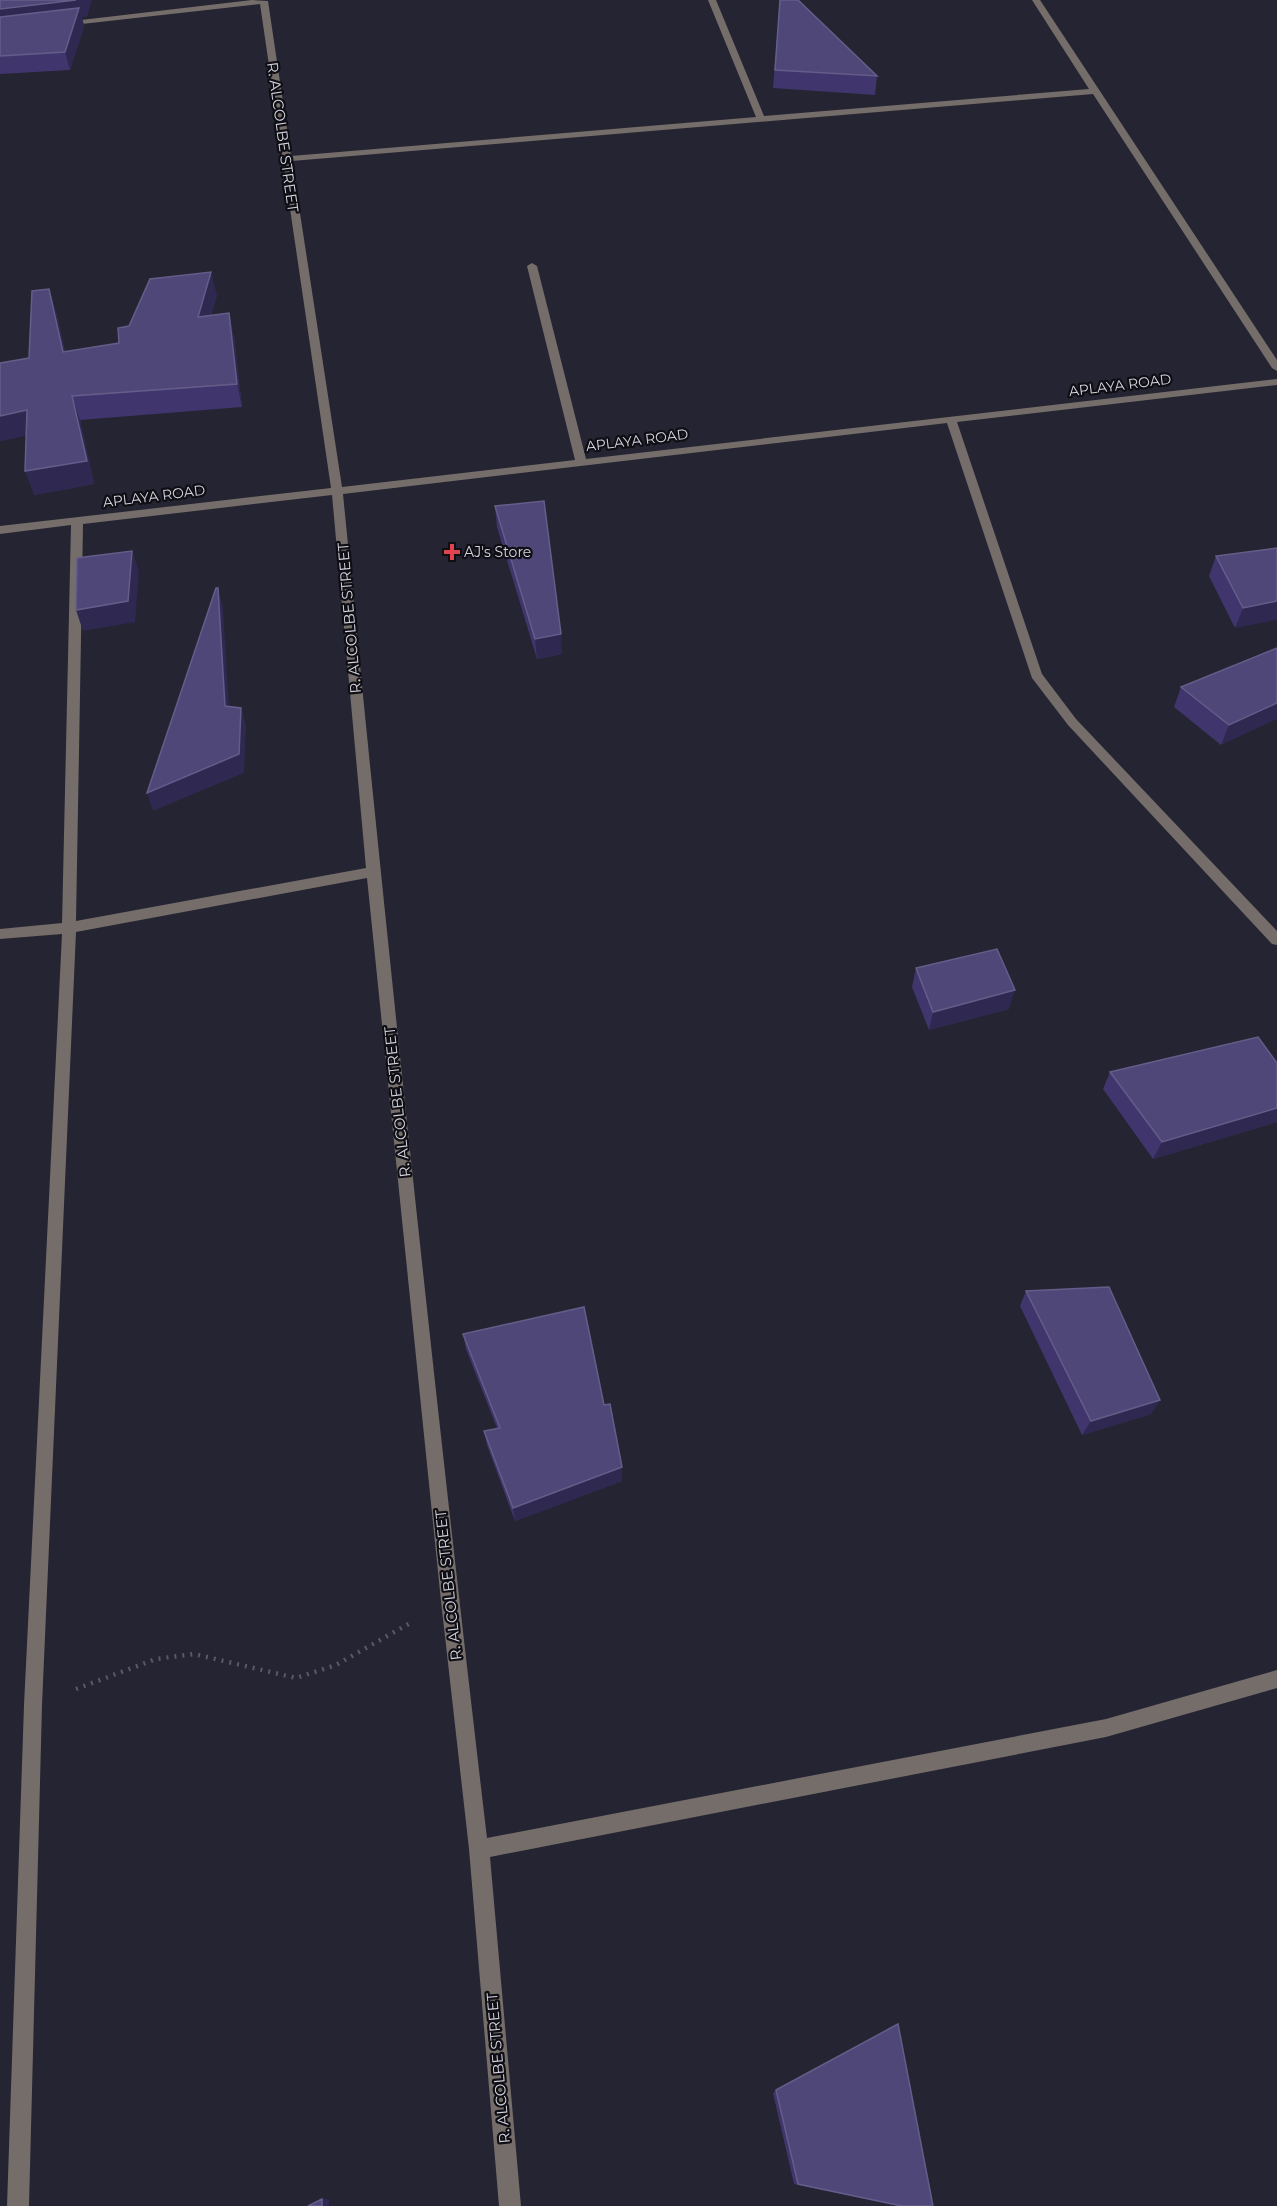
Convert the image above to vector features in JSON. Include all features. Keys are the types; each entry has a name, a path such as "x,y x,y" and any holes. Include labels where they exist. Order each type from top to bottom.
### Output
{"street":[{"path":"712,0 760,119"},
{"path":"1036,0 1277,368"},
{"path":"57,24 263,1"},
{"name":"R. ALCOLBE STREET","path":"263,1 338,490 373,872 450,1601 479,1848 510,2206"},
{"path":"286,159 1095,91"},
{"path":"532,266 580,462"},
{"name":"APLAYA ROAD","path":"0,530 1277,382"},
{"path":"951,419 1036,675 1072,722 1277,940"},
{"path":"18,2206 33,1705 69,928 77,521"},
{"path":"0,934 69,928 373,872"},
{"path":"479,1848 1106,1728 1277,1679"}],"path":[{"path":"33,1705 156,1659 194,1654 296,1678 336,1665 450,1601"}],"building":[{"path":"0,0 76,0 0,9"},
{"path":"780,0 798,0 877,76 775,70"},
{"path":"79,8 65,52 0,56 0,17"},
{"path":"211,272 198,317 229,313 237,384 72,396 87,461 25,471 27,410 0,416 0,363 29,358 32,291 49,289 63,352 119,343 118,328 129,326 150,279"},
{"path":"544,501 561,634 535,639 495,506"},
{"path":"1277,548 1277,601 1243,608 1216,556"},
{"path":"132,551 128,601 76,610 77,558"},
{"path":"216,588 218,588 225,706 241,708 239,754 147,793"},
{"path":"1277,648 1277,703 1229,725 1181,687"},
{"path":"997,949 1015,990 933,1012 916,968"},
{"path":"1258,1037 1277,1063 1277,1108 1162,1142 1110,1072"},
{"path":"1109,1287 1160,1400 1091,1421 1026,1291"},
{"path":"584,1307 604,1405 610,1404 622,1467 513,1508 484,1431 500,1428 463,1334"},
{"path":"898,2024 933,2206 902,2206 798,2184 776,2090"},
{"path":"322,2199 322,2206 308,2206"}],"place":[{"name":"AJ's Store","path":"452,552"}]}
